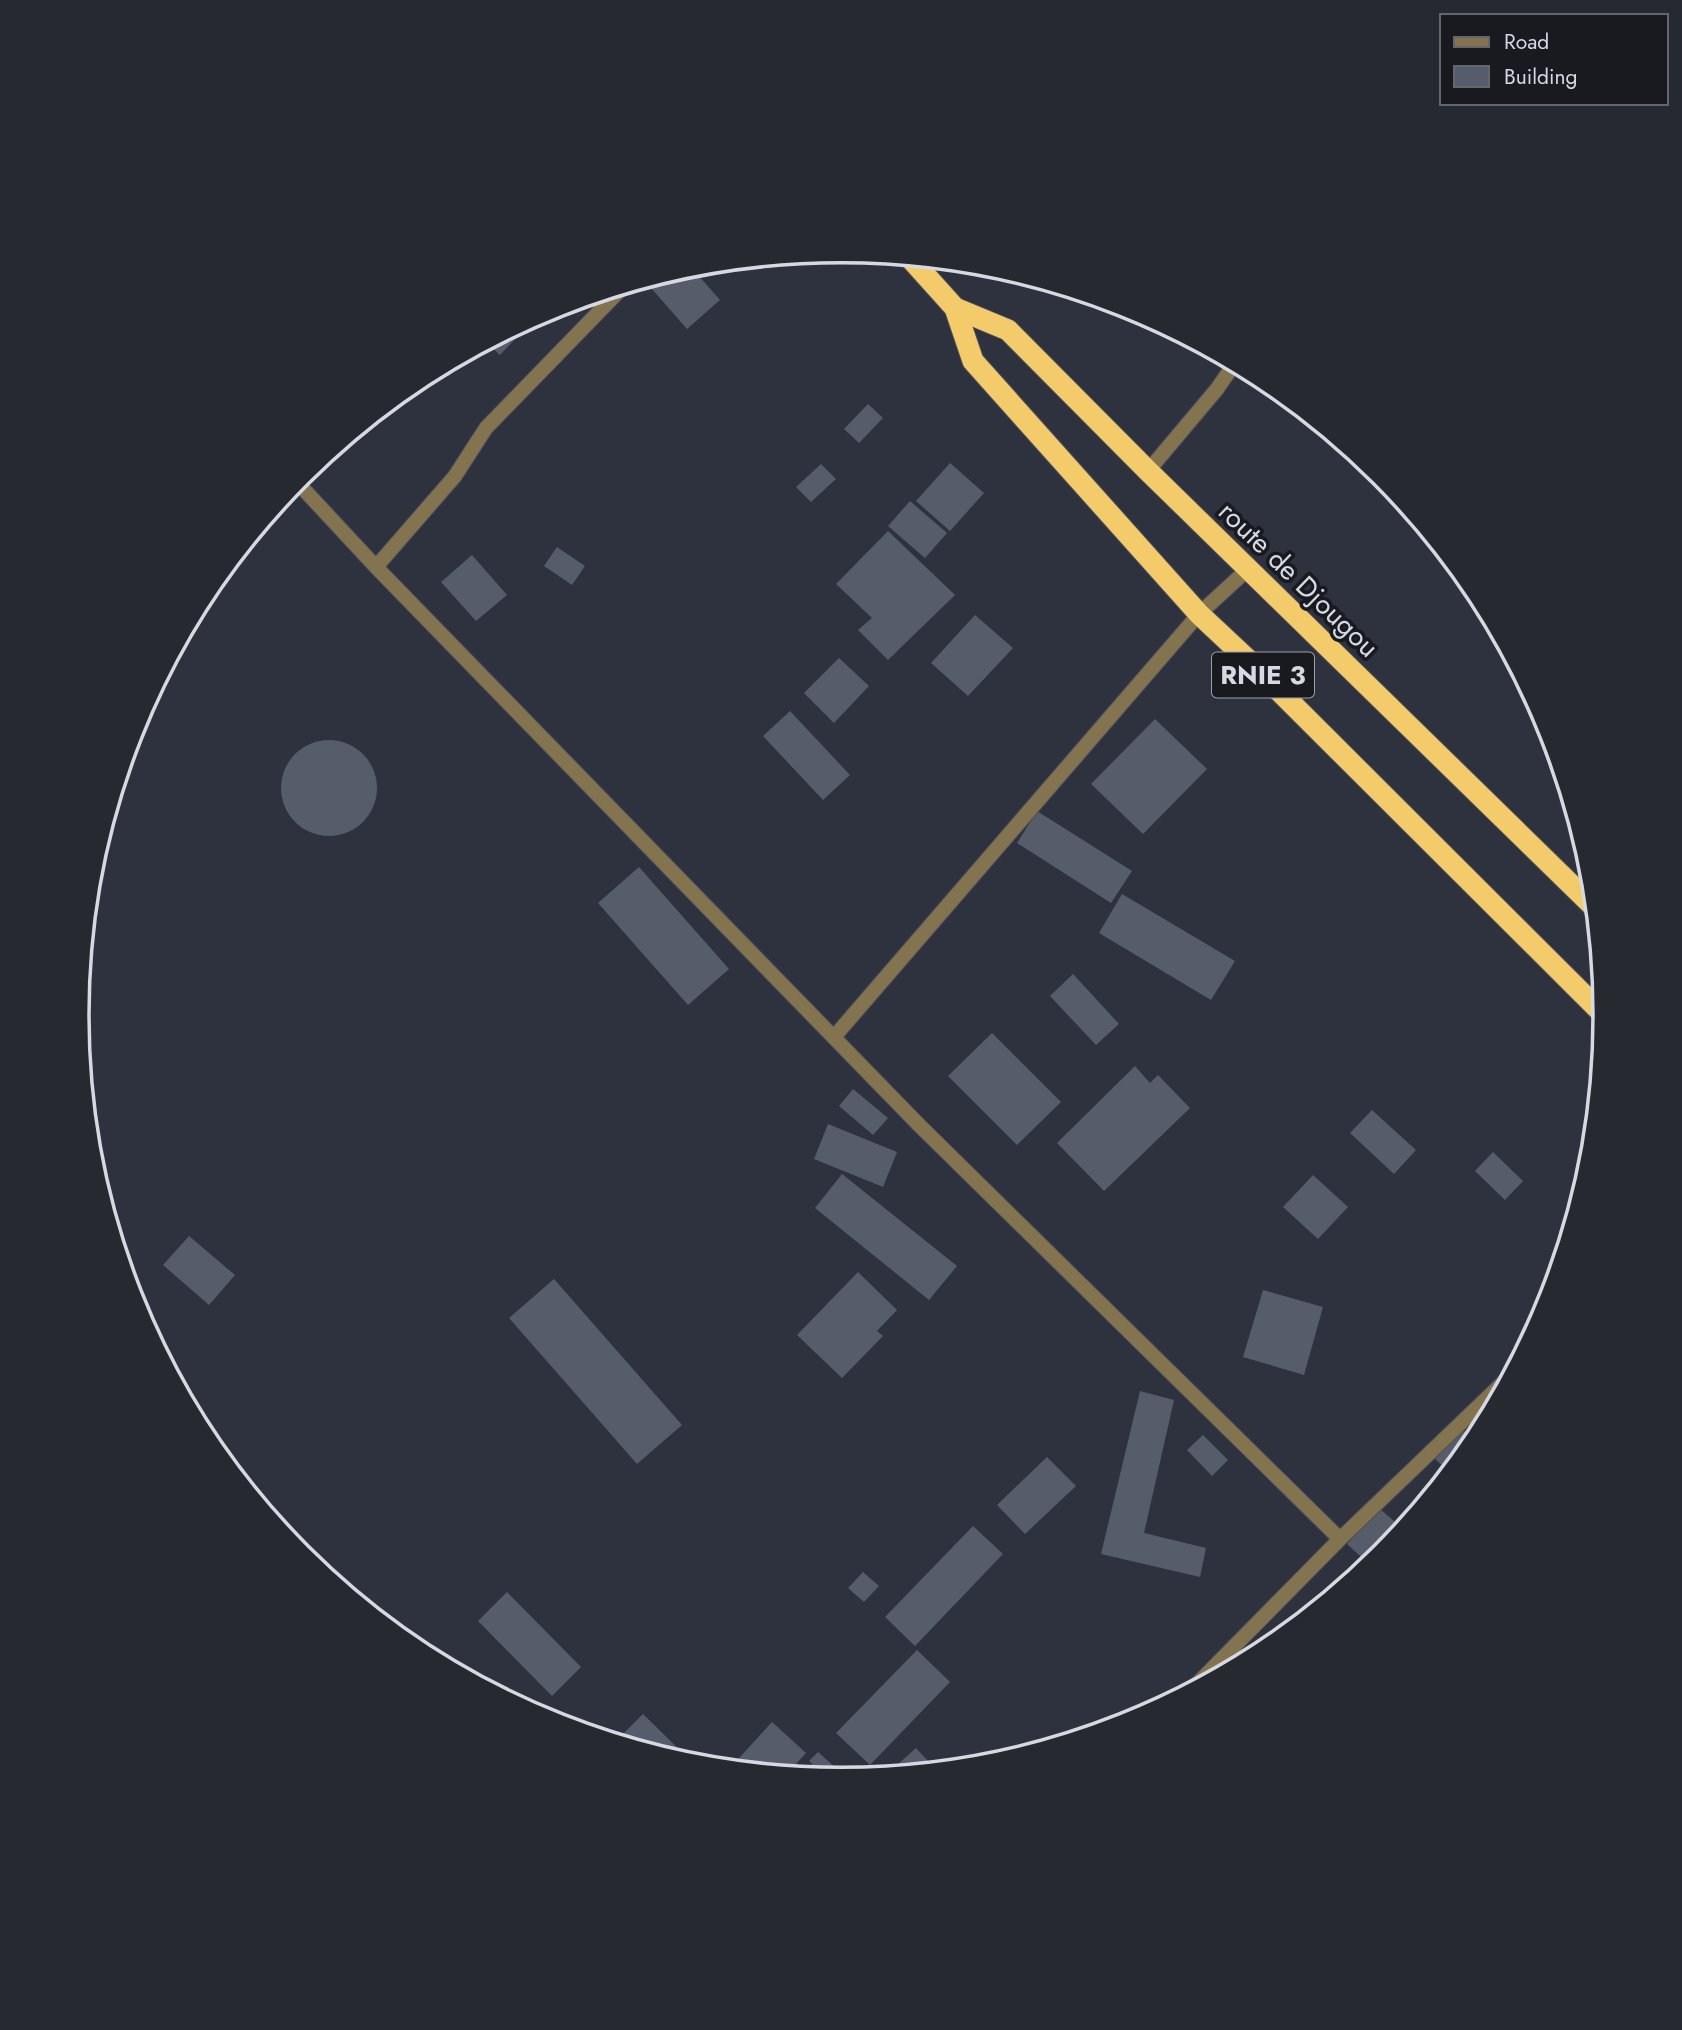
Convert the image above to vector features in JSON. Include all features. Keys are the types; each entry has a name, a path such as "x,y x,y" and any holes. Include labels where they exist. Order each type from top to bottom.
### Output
{"highway":[{"name":"RNIE 3","path":"919,268 954,309 973,362 1199,614 1593,1004"},
{"name":"route de Djougou","path":"954,309 1008,330 1148,471 1583,896"}],"street":[{"path":"376,566 455,475 486,428 611,299"},
{"path":"1148,471 1229,372"},
{"path":"304,489 834,1037 1339,1539"},
{"path":"834,1037 1199,614 1248,569"},
{"path":"1212,1669 1339,1539 1489,1396"}],"building":[{"path":"700,277 720,300 687,329 651,288"},
{"path":"517,337 500,355 494,349"},
{"path":"868,404 883,418 859,443 844,429"},
{"path":"950,463 984,493 950,531 916,501"},
{"path":"821,464 836,479 811,502 796,487"},
{"path":"910,501 947,533 925,558 888,526"},
{"path":"888,531 955,595 888,660 858,630 872,618 836,584"},
{"path":"557,547 585,566 572,585 544,566"},
{"path":"472,555 507,595 476,621 441,582"},
{"path":"975,615 1013,648 968,696 931,663"},
{"path":"839,658 869,686 834,723 804,693"},
{"path":"790,711 850,775 823,800 763,736"},
{"path":"1155,719 1207,769 1143,834 1091,784"},
{"path":"329,740 348,743 363,754 374,769 377,788 374,807 363,822 348,833 329,836 310,833 295,822 284,807 281,788 284,769 295,754 310,743"},
{"path":"1037,811 1132,871 1111,903 1017,843"},
{"path":"639,867 729,969 688,1005 598,903"},
{"path":"1122,894 1235,961 1211,1000 1099,933"},
{"path":"1073,974 1119,1024 1096,1045 1050,996"},
{"path":"992,1033 1061,1102 1017,1145 948,1076"},
{"path":"1135,1066 1150,1083 1158,1075 1190,1108 1104,1191 1057,1143"},
{"path":"853,1089 888,1118 873,1135 839,1106"},
{"path":"1372,1110 1416,1150 1394,1174 1350,1133"},
{"path":"828,1124 897,1152 883,1187 814,1159"},
{"path":"1493,1152 1523,1181 1505,1200 1475,1171"},
{"path":"842,1174 957,1266 929,1300 815,1208"},
{"path":"1313,1175 1348,1207 1318,1239 1283,1207"},
{"path":"189,1236 235,1275 209,1305 163,1265"},
{"path":"858,1272 897,1310 877,1331 883,1336 842,1378 797,1335"},
{"path":"554,1279 682,1425 637,1464 509,1318"},
{"path":"1263,1290 1323,1307 1304,1375 1243,1357"},
{"path":"1140,1391 1174,1400 1144,1533 1206,1548 1200,1577 1101,1554"},
{"path":"1460,1427 1466,1433 1442,1466 1432,1456"},
{"path":"1203,1435 1228,1460 1212,1476 1187,1450"},
{"path":"1047,1457 1076,1486 1025,1534 997,1505"},
{"path":"1379,1508 1396,1522 1362,1557 1347,1544"},
{"path":"973,1526 1003,1554 915,1646 885,1617"},
{"path":"863,1572 879,1586 864,1602 848,1588"},
{"path":"507,1592 581,1667 552,1696 478,1621"},
{"path":"917,1650 950,1682 870,1765 836,1733"},
{"path":"643,1714 678,1748 646,1741 623,1734"},
{"path":"772,1722 806,1753 795,1765 738,1759"},
{"path":"916,1748 928,1761 898,1764"},
{"path":"818,1752 834,1767 814,1766 809,1761"}]}
